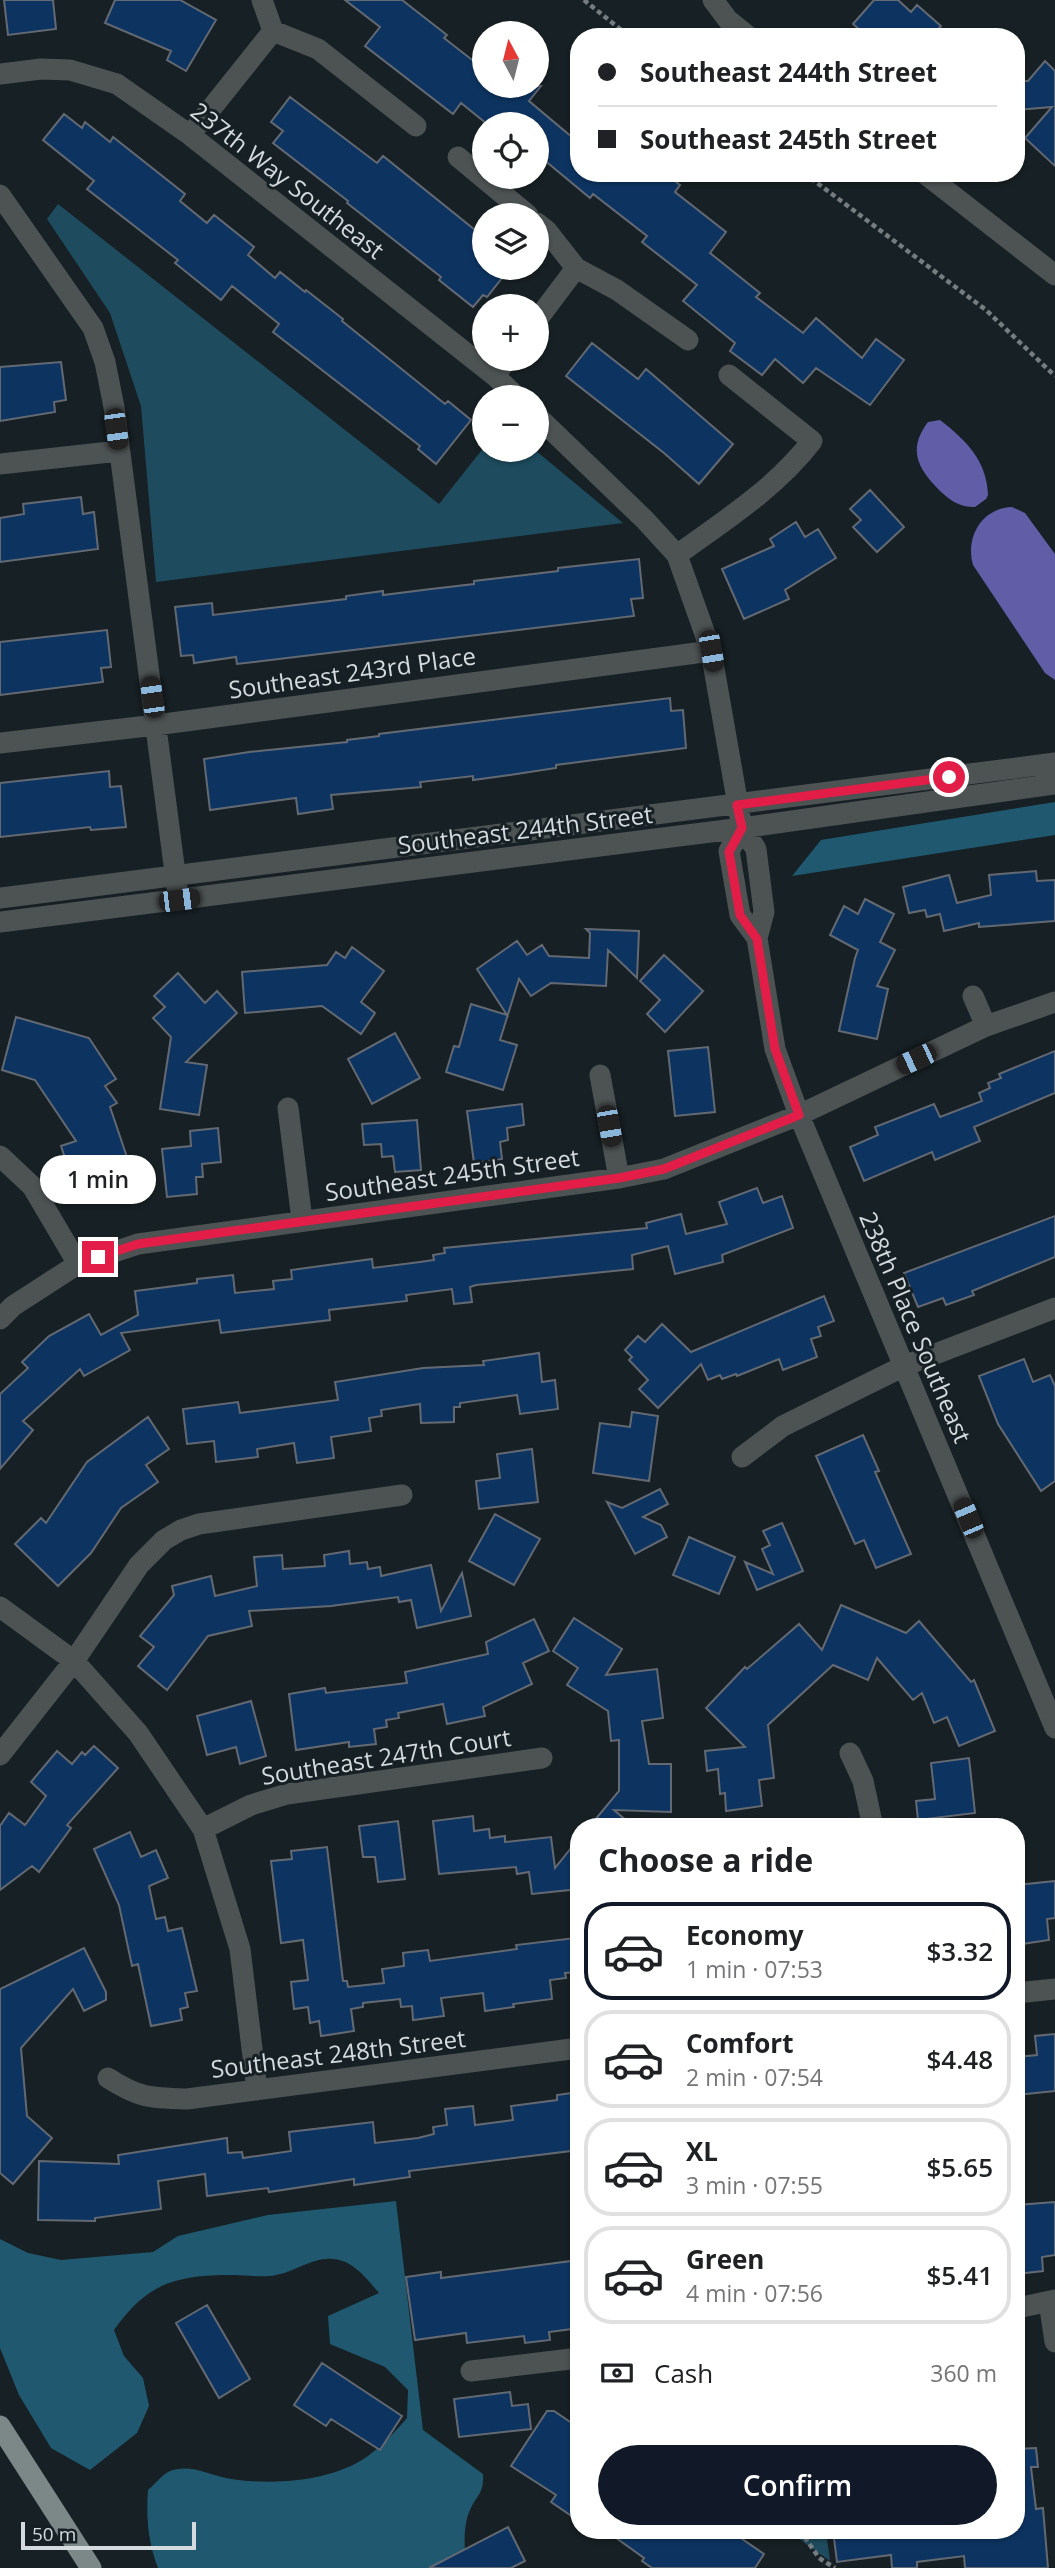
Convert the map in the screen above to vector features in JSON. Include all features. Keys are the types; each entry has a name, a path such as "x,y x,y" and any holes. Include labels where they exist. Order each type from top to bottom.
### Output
{"main road":[{"path":"0,2426 91,2568"}],"street":[{"path":"262,0 273,30 318,49 416,126"},
{"path":"713,0 727,20 737,28"},
{"path":"190,135 273,30"},
{"name":"237th Way Southeast","path":"0,74 41,69 70,70 117,84 190,135 472,345"},
{"path":"458,157 514,203"},
{"path":"936,182 1055,275"},
{"path":"0,195 93,328 105,362 179,900"},
{"path":"549,234 576,268 617,290 688,340"},
{"path":"549,304 576,268"},
{"path":"677,555 770,487 794,465 812,441 729,375"},
{"path":"549,428 645,520 677,555 711,651 742,828"},
{"path":"0,464 119,451"},
{"name":"Southeast 243rd Place","path":"0,743 156,725 711,651"},
{"name":"Southeast 244th Street","path":"0,898 1055,763"},
{"name":"Southeast 244th Street","path":"0,922 742,828 1055,784"},
{"name":"238th Place Southeast","path":"742,828 729,852 740,915 757,939 775,1049 799,1115 1054,1723"},
{"path":"973,996 986,1026"},
{"name":"Southeast 245th Street","path":"0,1319 13,1306 78,1264 138,1244 619,1178 664,1169 799,1115 986,1026 1055,1002"},
{"path":"600,1075 619,1178"},
{"path":"288,1108 302,1220"},
{"path":"0,1156 32,1186 78,1264"},
{"path":"742,1457 783,1426 904,1366 1055,1308"},
{"path":"0,1755 74,1661 139,1565 164,1540 199,1524 402,1495"},
{"path":"0,1607 74,1661 138,1733 203,1829 240,1949 257,2090"},
{"path":"850,1753 863,1780 871,1818"},
{"name":"Southeast 247th Court","path":"203,1829 251,1805 287,1794 542,1758"},
{"path":"1025,1992 1055,1989"},
{"name":"Southeast 248th Street","path":"107,2078 130,2092 154,2098 187,2099 570,2049"},
{"path":"1025,2306 1052,2301 1055,2342"},
{"path":"471,2371 570,2359"}],"path":[{"path":"584,0 620,28"},
{"path":"816,182 986,310 1055,376"},
{"path":"806,2539 819,2558 835,2568"}],"shaded area":[{"path":"58,204 439,504 472,462 549,462 623,523 156,582 141,406 110,313 47,219"},
{"path":"940,420 973,452 984,472 988,495 975,507 960,505 948,498 932,483 921,467 917,450 922,432 928,422"},
{"path":"1012,507 1025,513 1055,554 1055,680 1045,673 973,565 972,544 978,526 992,513"},
{"path":"1055,802 1055,835 792,876 821,840"},
{"path":"396,2201 423,2430 483,2474 481,2490 466,2524 466,2568 158,2568 148,2530 148,2490 168,2472 190,2469 226,2478 261,2482 300,2480 337,2472 368,2456 407,2418 408,2390 385,2367 330,2344 328,2316 379,2293 353,2267 333,2259 318,2260 271,2276 214,2275 165,2284 139,2301 114,2330 124,2356 143,2378 149,2406 137,2433 90,2470 51,2448 19,2395 0,2348 0,2239 28,2253 61,2260 153,2252 178,2236 268,2215"},
{"path":"799,2539 827,2539 830,2561"}],"building":[{"path":"4,0 53,0 56,29 8,35"},
{"path":"115,0 180,0 216,20 186,71 167,60 171,51 105,23"},
{"path":"345,0 402,0 447,35 444,38 472,60 472,98 531,98 529,101 542,112 472,112 461,103 453,114 365,46 380,27"},
{"path":"874,0 898,0 911,12 917,5 941,26 858,28 853,24"},
{"path":"1045,61 1055,71 1055,166 1025,138 1052,107 1025,109 1025,81 1028,81"},
{"path":"290,97 377,163 383,156 472,228 472,280 500,280 489,294 472,294 472,306 439,280 441,277 273,143 283,131 271,122"},
{"path":"64,114 82,128 85,122 110,142 113,137 185,194 180,201 207,223 214,215 254,247 248,255 275,278 280,272 305,292 306,290 445,404 448,401 471,420 436,464 418,449 420,446 273,332 279,324 232,286 221,300 175,263 178,260 87,189 94,181 43,140"},
{"path":"549,118 570,135 570,181 549,164"},
{"path":"571,182 676,182 680,185 675,192 726,232 710,253 760,293 756,297 803,333 816,318 862,358 876,339 904,360 870,405 816,368 803,383 775,359 762,375 730,351 735,343 683,301 697,285 642,242 647,236 593,194 590,198"},
{"path":"592,343 638,379 646,369 733,444 699,484 566,376"},
{"path":"61,362 66,400 54,402 55,412 0,421 0,367"},
{"path":"870,490 904,527 877,552 853,527 861,520 850,509"},
{"path":"81,497 83,514 94,512 98,549 0,562 0,518 24,514 23,504"},
{"path":"796,522 805,537 818,529 836,558 785,590 789,599 744,619 722,569 774,546 770,539"},
{"path":"639,559 643,598 631,599 634,616 237,664 236,657 194,663 193,655 181,656 175,607 212,603 213,615 346,599 346,596 383,591 383,595 474,584 474,581 558,571 558,568"},
{"path":"107,630 111,667 101,668 103,682 0,695 0,642"},
{"path":"670,698 671,711 683,710 686,748 556,765 556,768 473,780 473,776 420,782 421,787 331,795 333,809 298,814 296,798 210,810 204,759"},
{"path":"109,771 110,787 121,786 126,827 91,830 90,827 0,837 0,783"},
{"path":"1036,871 1037,881 1055,880 1055,921 979,927 979,923 944,931 940,914 927,917 925,910 909,913 903,887 949,875 957,903 991,895 989,875"},
{"path":"865,899 894,914 880,942 895,950 877,986 888,989 877,1039 839,1031 858,950 830,935 844,906 858,914"},
{"path":"586,929 639,931 637,978 608,950 606,986 551,983 531,996 519,979 500,1040 517,1045 503,1090 446,1072 454,1046 459,1047 471,1004 507,1015 477,969 517,941 527,955 542,945 549,956 589,958 590,933"},
{"path":"352,947 384,971 361,1002 375,1013 361,1034 322,1006 245,1013 242,972 327,965 336,952 345,958"},
{"path":"664,955 703,991 665,1032 647,1014 660,1000 640,981"},
{"path":"178,973 205,1003 217,991 237,1013 186,1062 207,1065 199,1115 160,1109 171,1037 153,1018 165,1007 154,996"},
{"path":"16,1017 89,1038 116,1079 105,1086 117,1103 110,1107 128,1160 72,1179 61,1146 76,1141 35,1080 2,1070"},
{"path":"395,1033 420,1078 372,1104 348,1059"},
{"path":"708,1047 715,1112 675,1116 668,1051"},
{"path":"1055,1051 1055,1093 974,1127 980,1141 935,1160 932,1152 864,1181 850,1147 878,1135 875,1127 934,1104 940,1117 982,1101 979,1093 990,1088 988,1083 1001,1078 999,1074"},
{"path":"522,1104 524,1125 507,1128 508,1140 500,1142 502,1159 474,1163 467,1111"},
{"path":"417,1120 421,1170 395,1172 393,1156 382,1157 381,1144 364,1145 362,1124"},
{"path":"218,1128 221,1162 202,1164 203,1177 196,1177 197,1194 167,1197 162,1149 191,1146 190,1131"},
{"path":"757,1188 763,1203 782,1196 793,1228 722,1255 723,1262 675,1274 668,1246 632,1255 633,1269 476,1285 470,1287 472,1302 454,1304 452,1289 406,1295 407,1301 329,1310 330,1320 221,1333 219,1320 121,1333 130,1350 84,1376 80,1369 23,1421 33,1430 0,1469 0,1394 28,1368 22,1362 49,1336 89,1314 101,1335 138,1315 135,1291 233,1275 235,1293 274,1289 273,1281 292,1279 291,1270 372,1259 373,1268 434,1260 433,1255 445,1253 444,1248 647,1228 646,1223 681,1214 686,1234 727,1224 719,1202"},
{"path":"1055,1216 1055,1257 972,1291 974,1295 946,1305 943,1298 918,1307 904,1273"},
{"path":"824,1296 834,1321 818,1327 821,1336 811,1339 817,1357 783,1370 779,1359 737,1376 736,1374 722,1379 720,1375 708,1380 701,1364 658,1408 639,1389 648,1380 629,1360 632,1357 625,1350 638,1336 645,1342 662,1324 691,1352"},
{"path":"539,1353 542,1382 555,1380 558,1409 520,1414 517,1395 460,1403 460,1407 454,1407 454,1422 421,1423 420,1404 381,1410 382,1416 369,1418 371,1431 331,1437 334,1458 297,1463 294,1443 257,1449 258,1457 216,1462 214,1441 187,1444 183,1409 238,1402 240,1413 338,1400 335,1382 423,1368 484,1365 483,1361"},
{"path":"1024,1359 1033,1382 1050,1375 1055,1386 1055,1481 1041,1491 998,1424 979,1376"},
{"path":"632,1412 658,1416 649,1481 593,1473 600,1423 630,1427"},
{"path":"148,1417 169,1449 146,1465 158,1482 121,1508 91,1553 58,1586 15,1544 41,1518 46,1523 87,1462"},
{"path":"863,1435 879,1471 875,1472 911,1554 876,1568 864,1540 855,1544 816,1456"},
{"path":"532,1449 538,1502 479,1509 476,1481 500,1478 497,1454"},
{"path":"660,1489 668,1504 643,1517 661,1525 667,1537 635,1554 607,1502 622,1508"},
{"path":"495,1514 540,1539 514,1585 469,1561"},
{"path":"782,1523 803,1571 757,1590 745,1562 773,1574 762,1549 770,1545 763,1531"},
{"path":"689,1537 735,1557 719,1594 673,1575"},
{"path":"349,1551 350,1564 367,1562 368,1569 380,1567 381,1576 431,1565 441,1611 462,1573 471,1616 417,1628 411,1600 399,1602 398,1597 331,1606 249,1611 252,1626 208,1636 167,1690 138,1666 154,1647 140,1636 174,1595 172,1586 211,1576 215,1596 257,1586 254,1557 282,1555 283,1569 325,1566 324,1555"},
{"path":"841,1605 906,1633 919,1621 971,1682 974,1680 995,1731 959,1746 947,1717 934,1723 922,1693 913,1700 877,1658 868,1680 833,1665 768,1725 774,1778 759,1780 762,1806 726,1811 725,1793 720,1794 718,1769 707,1771 705,1751 745,1747 706,1708 745,1667 747,1669 799,1624 822,1650"},
{"path":"574,1618 622,1649 606,1675 657,1669 663,1718 642,1721 649,1764 671,1764 671,1812 614,1810 623,1818 596,1818 619,1791 619,1740 611,1741 608,1711 567,1685 578,1668 553,1651"},
{"path":"534,1619 549,1651 523,1663 532,1684 483,1707 485,1716 447,1724 443,1704 398,1713 399,1718 386,1720 387,1727 374,1729 376,1744 349,1747 349,1742 296,1750 289,1694 325,1688 326,1693 407,1683 405,1672 488,1654 486,1642"},
{"path":"251,1701 266,1756 240,1764 236,1747 207,1755 197,1716"},
{"path":"94,1746 118,1768 67,1825 71,1828 39,1872 32,1866 0,1890 0,1826 9,1813 25,1825 46,1796 31,1782 57,1751 72,1764 82,1752 85,1755"},
{"path":"969,1758 975,1813 918,1818 916,1801 935,1799 931,1763"},
{"path":"473,1816 474,1831 489,1829 490,1838 505,1836 505,1842 551,1837 555,1868 570,1849 570,1890 532,1894 529,1872 517,1874 516,1867 439,1874 433,1821"},
{"path":"398,1821 405,1879 378,1882 375,1857 363,1857 359,1826"},
{"path":"130,1832 141,1857 156,1850 168,1878 149,1886 156,1919 165,1917 168,1931 182,1928 197,1991 185,1993 188,2007 180,2009 182,2020 151,2026 138,1964 132,1966 119,1905 94,1849"},
{"path":"327,1847 343,1981 347,1981 348,1987 384,1983 382,1969 404,1966 403,1953 428,1950 430,1961 517,1949 516,1945 570,1939 570,1973 565,1973 566,1978 550,1980 552,1999 513,2004 514,2007 485,2011 483,1993 441,1998 444,2016 413,2020 412,2006 401,2007 400,1999 363,2003 363,2007 351,2009 354,2031 321,2036 319,2021 310,2023 308,2007 294,2009 291,1982 308,1980 303,1940 281,1943 271,1861 292,1859 291,1851"},
{"path":"1055,1881 1055,1918 1047,1919 1049,1940 1025,1944 1025,1884"},
{"path":"84,1948 106,1992 106,2000 84,2011 73,1989 21,2048 27,2116 52,2138 13,2184 0,2173 0,1989"},
{"path":"1055,2034 1055,2091 1025,2094 1025,2056 1037,2055 1035,2036"},
{"path":"570,2093 570,2151 409,2171 410,2177 354,2185 354,2179 269,2192 268,2188 207,2196 205,2174 158,2181 161,2209 95,2218 95,2221 38,2220 39,2161 119,2164 118,2155 227,2138 228,2153 242,2152 243,2158 291,2151 289,2132 373,2122 375,2143 418,2138 434,2134 433,2127 447,2125 445,2109 473,2106 475,2125 513,2120 511,2106 557,2100 557,2095"},
{"path":"1055,2202 1055,2255 1042,2257 1043,2271 1025,2273 1025,2204"},
{"path":"570,2261 570,2329 549,2332 550,2340 525,2343 524,2336 467,2343 466,2333 415,2340 406,2277 441,2272 441,2278"},
{"path":"207,2305 250,2379 219,2398 176,2323"},
{"path":"322,2363 402,2416 380,2450 331,2419 326,2426 294,2405"},
{"path":"510,2392 512,2406 528,2404 531,2429 459,2437 454,2399"},
{"path":"547,2411 554,2411 570,2422 570,2515 551,2502 556,2495 511,2466"},
{"path":"1036,2448 1038,2467 1031,2467 1036,2509 1043,2508 1048,2568 965,2568 964,2556 917,2562 917,2568 892,2568 891,2555 837,2562 834,2539 1025,2539 1025,2449"},
{"path":"508,2527 525,2561 511,2568 429,2568"},
{"path":"618,2539 742,2539 764,2554 755,2568 652,2568 642,2561 644,2558"}],"route":[{"path":"98,1257 138,1244 619,1178 664,1169 799,1115 775,1049 757,939 740,915 729,852 742,828 737,805 949,777"}]}
